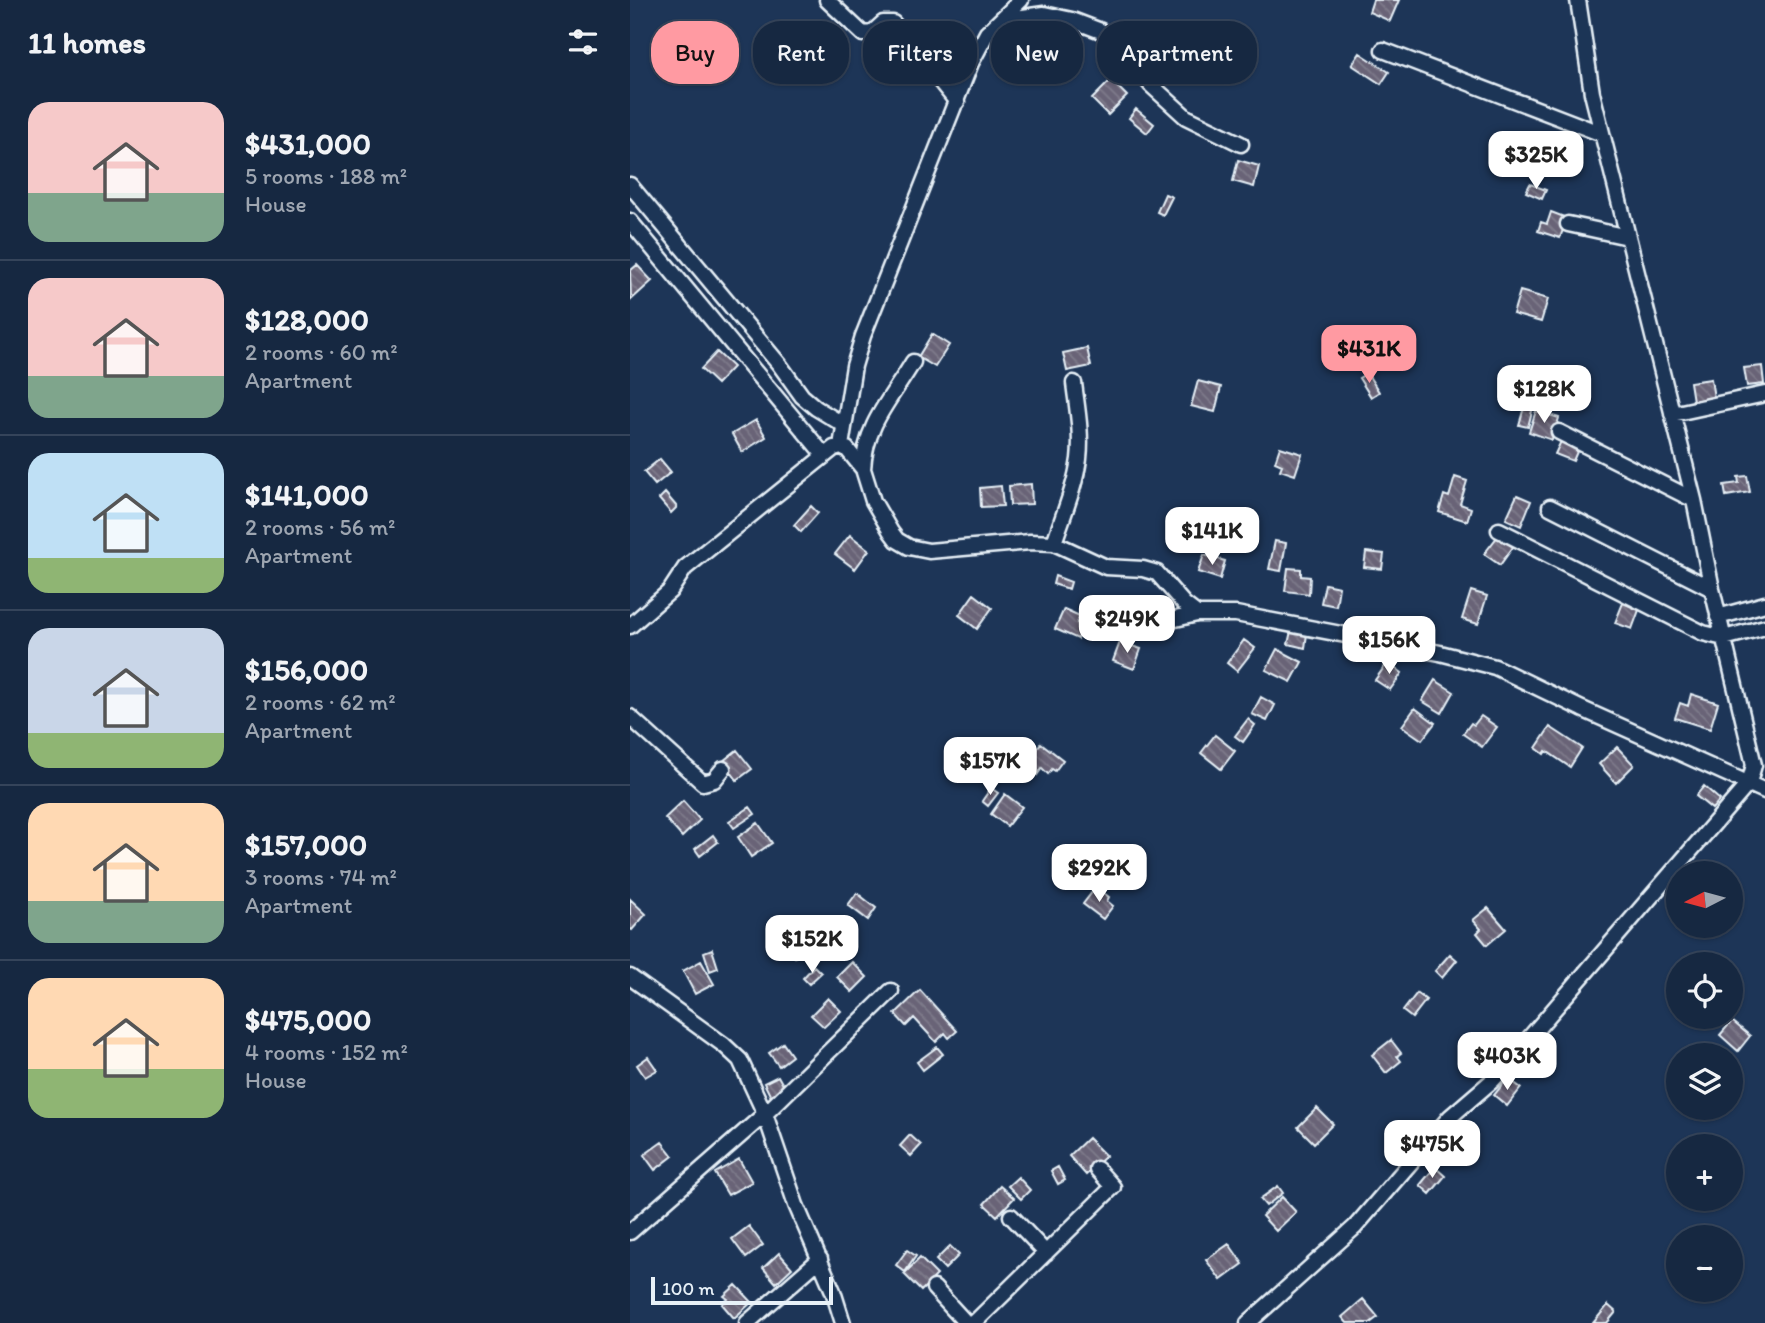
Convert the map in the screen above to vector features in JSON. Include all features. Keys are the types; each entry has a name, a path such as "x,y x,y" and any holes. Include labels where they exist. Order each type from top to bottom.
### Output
{"street":[{"path":"827,0 863,34 872,33 883,23 893,23 957,102"},
{"path":"999,21 1021,0"},
{"path":"1248,1323 1355,1227 1450,1117 1493,1080 1749,783 1754,765 1718,617 1694,499 1592,93 1578,0"},
{"path":"999,21 1044,14 1075,21"},
{"path":"1083,24 1101,31 1121,47 1151,85 1186,117 1241,144"},
{"path":"841,446 854,366 863,337 971,63 991,29"},
{"path":"1382,50 1602,134"},
{"path":"630,185 779,364 802,396 844,425"},
{"path":"630,221 824,455"},
{"path":"1568,224 1628,237"},
{"path":"913,362 870,431 864,448 863,469 880,516 897,540 909,547 929,551 1030,541 1054,543 1106,567 1143,569 1157,573 1184,604 1197,614"},
{"path":"1054,543 1073,488 1079,458 1079,426 1074,383"},
{"path":"1672,414 1765,394"},
{"path":"1559,432 1694,499"},
{"path":"630,626 670,591 685,568 834,447 841,446"},
{"path":"841,446 863,469"},
{"path":"1550,507 1712,589"},
{"path":"1499,530 1691,626 1724,638 1765,627"},
{"path":"1718,617 1765,604"},
{"path":"1103,612 1145,626 1197,614 1236,614 1440,653 1495,667 1765,791"},
{"path":"630,717 703,783 714,780 723,769"},
{"path":"630,976 724,1045 740,1060 765,1114 796,1205 844,1323"},
{"path":"630,1231 765,1114 891,991"},
{"path":"974,1323 1113,1187 1097,1169"},
{"path":"1011,1216 1046,1253"},
{"path":"747,1323 820,1259"},
{"path":"934,1288 966,1323"}],"building":[{"path":"1373,0 1399,0 1390,21 1369,12"},
{"path":"1360,53 1389,72 1381,84 1352,65"},
{"path":"1107,84 1115,84 1127,96 1108,115 1092,99"},
{"path":"1136,109 1154,124 1147,133 1129,118"},
{"path":"1238,160 1259,166 1254,187 1233,181"},
{"path":"1530,184 1546,190 1542,199 1526,192"},
{"path":"1165,194 1172,197 1163,215 1157,212"},
{"path":"1551,212 1567,218 1560,238 1538,231 1541,222 1547,224"},
{"path":"637,265 652,281 631,300 630,271"},
{"path":"1520,291 1548,299 1541,322 1513,314"},
{"path":"932,334 949,345 935,367 918,357"},
{"path":"1087,348 1091,366 1067,371 1063,353"},
{"path":"717,352 733,367 717,384 701,369"},
{"path":"1762,366 1764,384 1747,386 1744,368"},
{"path":"1367,373 1379,392 1371,397 1359,378"},
{"path":"1711,379 1715,404 1707,406 1706,399 1693,401 1690,382"},
{"path":"1198,381 1221,387 1215,412 1191,406"},
{"path":"1527,397 1535,399 1528,427 1519,425"},
{"path":"1536,411 1559,418 1552,440 1529,432"},
{"path":"756,420 766,437 742,452 732,434"},
{"path":"1562,439 1579,447 1573,461 1555,454"},
{"path":"1280,447 1302,454 1295,475 1280,470 1282,465 1275,462"},
{"path":"660,459 671,472 655,485 644,472"},
{"path":"1747,476 1750,492 1726,496 1724,485 1739,483 1738,477"},
{"path":"1455,477 1467,481 1460,504 1471,508 1467,521 1439,512 1444,495 1449,497"},
{"path":"1031,484 1032,504 1010,505 1009,486"},
{"path":"1001,486 1003,506 981,507 980,488"},
{"path":"665,493 677,507 671,513 659,499"},
{"path":"1517,495 1531,501 1521,526 1506,519"},
{"path":"811,506 818,513 801,532 794,525"},
{"path":"850,535 869,550 855,569 835,554"},
{"path":"1498,536 1513,547 1500,565 1484,554"},
{"path":"1203,537 1218,545 1214,553 1199,545"},
{"path":"1275,541 1286,543 1281,571 1269,569"},
{"path":"1366,552 1384,554 1382,569 1364,567"},
{"path":"1204,555 1225,561 1220,579 1198,572"},
{"path":"1288,568 1301,569 1301,576 1310,577 1309,594 1285,591"},
{"path":"1055,576 1071,582 1069,589 1053,584"},
{"path":"1325,584 1339,587 1336,606 1321,603"},
{"path":"1471,591 1487,596 1478,624 1462,619"},
{"path":"974,594 992,608 977,629 959,615"},
{"path":"1623,603 1639,610 1632,629 1615,623"},
{"path":"1064,609 1080,616 1077,623 1084,626 1078,639 1055,629"},
{"path":"1291,631 1307,634 1305,648 1288,644"},
{"path":"1244,640 1255,648 1237,671 1227,663"},
{"path":"1120,642 1141,649 1134,669 1113,661"},
{"path":"1277,649 1302,662 1291,682 1266,670"},
{"path":"1388,662 1402,673 1390,690 1375,680"},
{"path":"1435,680 1454,692 1442,713 1422,701"},
{"path":"1691,694 1718,703 1710,729 1675,718 1680,703 1688,706"},
{"path":"1261,697 1275,705 1267,721 1252,714"},
{"path":"1415,708 1435,723 1422,740 1402,726"},
{"path":"1481,716 1497,727 1482,747 1463,734 1471,723 1474,725"},
{"path":"1248,719 1255,725 1243,742 1235,736"},
{"path":"1550,727 1582,748 1570,767 1546,751 1544,754 1536,748"},
{"path":"1215,735 1235,751 1221,769 1201,753"},
{"path":"1041,743 1063,760 1055,771 1052,769 1048,774 1042,768 1037,775 1024,765"},
{"path":"1617,747 1634,765 1616,783 1599,764"},
{"path":"737,750 752,769 737,780 723,761"},
{"path":"1704,786 1720,800 1712,809 1696,796"},
{"path":"991,788 998,793 988,806 982,801"},
{"path":"1005,794 1022,807 1007,826 991,814"},
{"path":"683,801 700,820 682,837 665,818"},
{"path":"750,807 755,814 734,828 729,821"},
{"path":"758,823 772,843 751,857 738,837"},
{"path":"713,835 718,842 700,856 695,849"},
{"path":"1100,890 1109,897 1107,901 1113,906 1103,919 1083,904 1093,891 1097,894"},
{"path":"857,893 876,908 868,920 848,905"},
{"path":"630,899 646,914 632,930 630,929"},
{"path":"1488,908 1506,929 1487,945 1477,933 1481,929 1473,920"},
{"path":"794,926 808,945 795,957 779,940"},
{"path":"848,935 852,942 838,952 834,946"},
{"path":"712,949 718,968 710,971 704,952"},
{"path":"1450,954 1457,960 1442,978 1435,971"},
{"path":"701,961 714,984 695,994 683,971"},
{"path":"852,962 867,977 852,992 837,977"},
{"path":"814,966 821,973 809,984 803,978"},
{"path":"920,990 957,1031 949,1038 945,1033 936,1042 914,1018 906,1026 895,1014"},
{"path":"1417,993 1426,1000 1412,1018 1403,1011"},
{"path":"828,998 841,1011 824,1027 811,1015"},
{"path":"1725,1029 1742,1029 1750,1036 1743,1045 1729,1043 1720,1035"},
{"path":"1391,1040 1401,1053 1397,1056 1401,1061 1386,1073 1372,1055"},
{"path":"783,1043 792,1056 779,1066 769,1053"},
{"path":"937,1047 943,1054 923,1070 917,1062"},
{"path":"648,1057 657,1070 645,1077 637,1065"},
{"path":"778,1076 787,1092 772,1099 764,1083"},
{"path":"1508,1078 1521,1088 1507,1106 1494,1095"},
{"path":"1317,1108 1333,1124 1314,1143 1298,1127"},
{"path":"910,1135 921,1145 911,1156 900,1146"},
{"path":"1088,1138 1106,1156 1086,1175 1069,1156"},
{"path":"662,1142 673,1156 655,1170 644,1155"},
{"path":"739,1159 752,1182 728,1195 715,1173"},
{"path":"1058,1167 1065,1180 1058,1184 1051,1171"},
{"path":"1435,1167 1445,1176 1430,1194 1420,1185"},
{"path":"1018,1177 1030,1190 1021,1199 1008,1186"},
{"path":"1000,1186 1014,1198 997,1216 984,1204"},
{"path":"1278,1186 1283,1193 1266,1206 1260,1199"},
{"path":"1282,1197 1296,1212 1276,1231 1262,1216"},
{"path":"749,1226 763,1245 746,1258 732,1239"},
{"path":"1229,1244 1243,1264 1221,1280 1206,1260"},
{"path":"950,1246 959,1255 945,1269 936,1260"},
{"path":"907,1250 916,1256 905,1272 896,1265"},
{"path":"779,1253 792,1268 776,1283 763,1268"},
{"path":"920,1258 937,1275 921,1291 904,1274"},
{"path":"736,1285 752,1302 734,1318 722,1304 728,1299 724,1296"},
{"path":"1363,1299 1378,1317 1370,1323 1347,1323 1342,1317"},
{"path":"1608,1305 1616,1312 1607,1323 1593,1323"}]}
